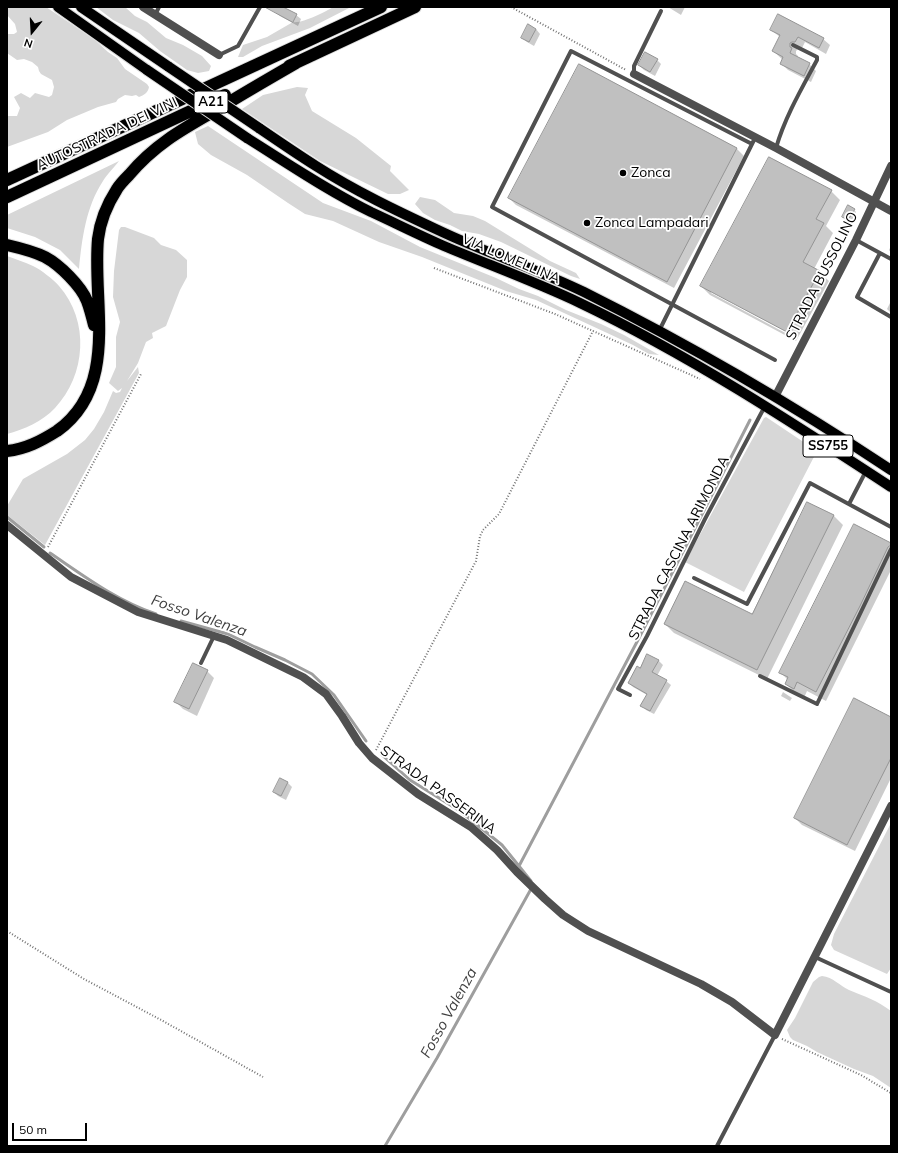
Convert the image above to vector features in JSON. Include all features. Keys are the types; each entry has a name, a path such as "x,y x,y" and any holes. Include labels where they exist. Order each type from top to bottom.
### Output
{"highway":[{"name":"AUTOSTRADA DEI VINI","path":"7,180 382,7"},
{"name":"AUTOSTRADA DEI VINI","path":"7,197 414,7"},
{"path":"7,451 18,450 38,443 64,425 78,410 94,380 98,363 99,348 97,268 98,238 105,214 117,188 137,165 158,145 180,130 296,63"},
{"path":"7,172 110,128 139,120"},
{"path":"7,245 26,249 47,258 76,283 87,300 99,348"}],"main road":[{"name":"VIA LOMELLINA","path":"58,7 247,138 307,176 368,211 442,245 537,283 581,304 662,346 765,405"},
{"name":"VIA LOMELLINA","path":"81,7 318,167 380,202 440,231 558,280 659,331 772,395"},
{"name":"SS755","path":"772,395 891,470"},
{"name":"SS755","path":"765,405 891,486"}],"street":[{"path":"143,7 157,11 219,55"},
{"path":"634,74 753,141 776,148 891,211"},
{"name":"STRADA BUSSOLINO","path":"772,395 856,240 891,166"},
{"name":"STRADA PASSERINA","path":"7,525 71,577 138,612 227,640 303,677 326,694 359,744 372,758 418,794 471,827 497,850 517,872 563,915 588,931 701,984 732,1002 775,1035"},
{"path":"775,1035 891,806"}],"lane":[{"path":"219,55 238,46 260,7"},
{"path":"634,74 634,66 661,11"},
{"path":"776,148 799,92 817,60 817,57 793,45"},
{"path":"659,331 672,305 753,141 571,51 492,207 672,305 775,360"},
{"path":"856,240 891,259"},
{"path":"880,253 857,297 891,317"},
{"name":"STRADA CASCINA ARIMONDA","path":"630,695 618,689 647,636 688,552 765,405"},
{"path":"850,504 866,470"},
{"path":"694,578 747,604 810,483 891,527"},
{"path":"760,676 817,704 891,549"},
{"path":"201,663 214,636"},
{"path":"815,957 891,992"},
{"path":"717,1146 775,1035"}],"path":[{"path":"511,7 634,74"},
{"path":"434,268 555,314 705,382"},
{"path":"372,758 476,561 480,536 483,530 499,514 594,331"},
{"path":"43,555 141,374"},
{"path":"7,931 84,979 263,1077"},
{"path":"775,1035 861,1075 891,1093"}],"shaded area":[{"path":"7,7 46,7 95,40 117,58 125,69 147,84 149,87 148,91 139,97 136,95 125,95 116,102 98,107 67,120 48,132 7,147 7,116 17,116 20,108 14,97 21,93 30,98 35,93 49,97 52,95 54,87 52,80 41,74 38,67 32,62 24,59 17,60 7,53 7,34 14,34 17,32 15,24 7,15"},
{"path":"96,7 125,7 135,16 147,22 166,38 183,45 202,56 211,66 209,71 198,73 187,70 160,51 139,33 113,20"},
{"path":"333,7 351,7 310,28 262,46 243,57 238,57 243,45 267,37 293,22 302,21"},
{"path":"297,87 308,88 305,95 312,111 356,138 391,166 390,171 409,190 400,194 388,194 320,161 242,109 263,95"},
{"path":"208,126 323,203 371,221 420,247 496,278 566,310 601,324 659,355 649,354 633,345 536,300 506,291 422,257 379,242 333,221 305,214 247,175 211,155 198,144 195,132"},
{"path":"119,161 105,178 92,201 83,234 79,269 60,250 35,237 7,228 7,215"},
{"path":"420,197 435,200 454,213 473,216 485,221 550,261 576,273 580,279 501,242 479,234 462,231 435,220 423,213 415,204"},
{"path":"121,227 125,227 154,238 161,245 176,250 187,260 187,277 180,290 166,326 152,333 153,338 146,342 138,363 127,381 138,367 139,373 45,545 7,515 7,506 23,479 67,454 85,440 94,429 104,412 113,391 116,393 120,392 122,388 118,391 109,383 116,367 116,337 120,322 113,297 114,271 119,230"},
{"path":"7,256 36,267 59,286 69,300 76,315 80,331 80,348 78,364 73,380 65,395 55,408 45,417 20,430 7,434"},
{"path":"766,417 817,451 744,592 685,562 764,418"},
{"path":"891,823 891,968 887,974 834,950 831,945 834,934"},
{"path":"822,976 830,978 849,990 876,1001 891,1011 891,1088 873,1076 817,1052 790,1037 787,1030 795,1018 813,982"}],"building":[{"path":"265,7 283,7 297,14 293,22"},
{"path":"778,14 824,38 819,48 798,37 795,42 790,43 790,47 792,48 790,53 810,63 804,76 780,64 783,57 772,51 780,35 770,30"},
{"path":"528,24 536,29 529,42 521,38"},
{"path":"645,52 658,59 650,72 638,65"},
{"name":"Zonca","path":"579,64 737,148 667,282 508,198"},
{"path":"769,157 832,190 816,219 824,223 803,262 820,271 787,332 700,286"},
{"path":"848,205 855,209 848,220 842,217"},
{"path":"807,502 834,515 757,670 664,624 685,581 752,614"},
{"path":"854,524 891,543 891,545 888,547 816,692 797,682 794,689 785,684 788,677 779,673"},
{"path":"647,654 659,660 652,672 667,680 650,711 640,706 647,694 628,683 637,666 640,668"},
{"path":"193,663 208,670 189,709 174,702"},
{"path":"854,698 891,717 891,758 847,845 794,818"},
{"path":"280,778 288,782 281,796 273,792"}],"waterway":[{"path":"519,866 639,638 750,420"},
{"name":"Fosso Valenza","path":"7,517 44,547"},
{"name":"Fosso Valenza","path":"50,553 114,595 142,609 156,614"},
{"name":"Fosso Valenza","path":"181,621 228,634 312,674 334,695 366,741"},
{"name":"Fosso Valenza","path":"382,755 410,780 460,811 502,845 531,881"},
{"name":"Fosso Valenza","path":"385,1146 437,1058 531,889"}],"place":[{"name":"Zonca","path":"623,173"},
{"name":"Zonca Lampadari","path":"587,223"}]}
